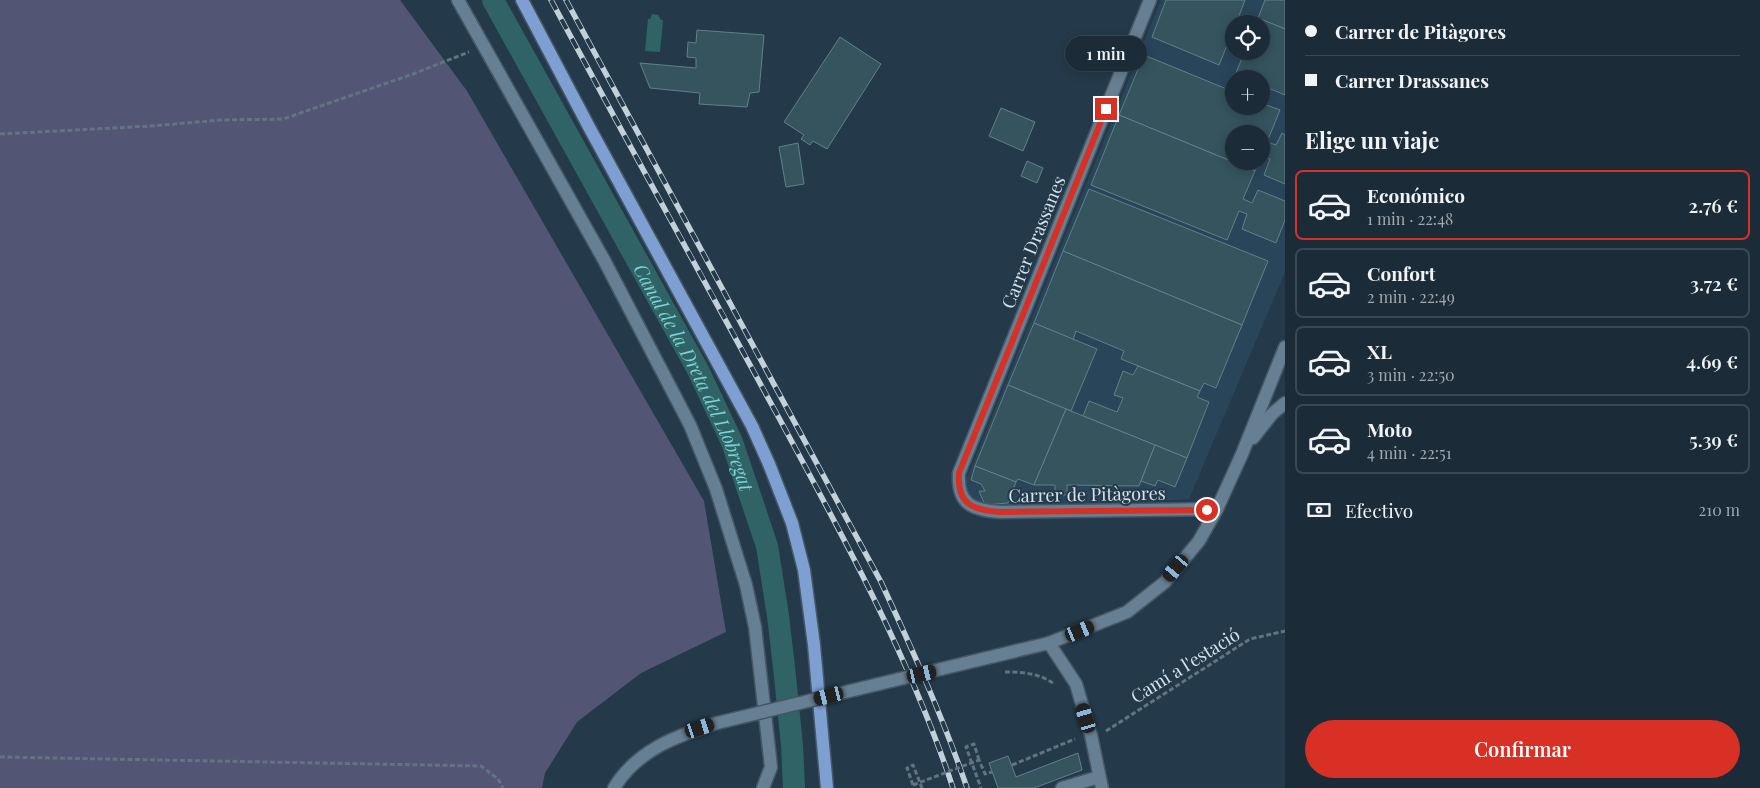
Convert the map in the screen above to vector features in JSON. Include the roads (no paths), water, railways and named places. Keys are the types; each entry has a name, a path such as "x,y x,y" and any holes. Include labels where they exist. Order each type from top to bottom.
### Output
{"main road":[{"path":"522,0 752,426 770,464 792,523 804,570 814,646 827,788"}],"street":[{"path":"458,0 604,260 690,425 716,489 746,585 755,627 771,767 762,788"},
{"name":"Carrer Drassanes","path":"963,498 958,486 959,473 1150,0"},
{"path":"614,788 634,762 649,751 672,739 717,723 1049,643 1127,612 1165,582 1199,541 1217,509 1285,347"},
{"path":"1243,450 1272,414 1285,403"},
{"name":"Carrer de Pitàgores","path":"963,498 971,506 983,511 1000,512 1217,509"},
{"path":"1049,643 1076,684 1091,735 1100,782 1062,788"}],"waterway":[{"name":"Canal de la Dreta del Llobregat","path":"493,0 698,370 732,442 767,546 784,667 792,745 794,788"}],"railway":[{"path":"551,0 828,508 874,599 917,692 953,788"},
{"path":"566,0 881,582 916,658 967,788"}]}
